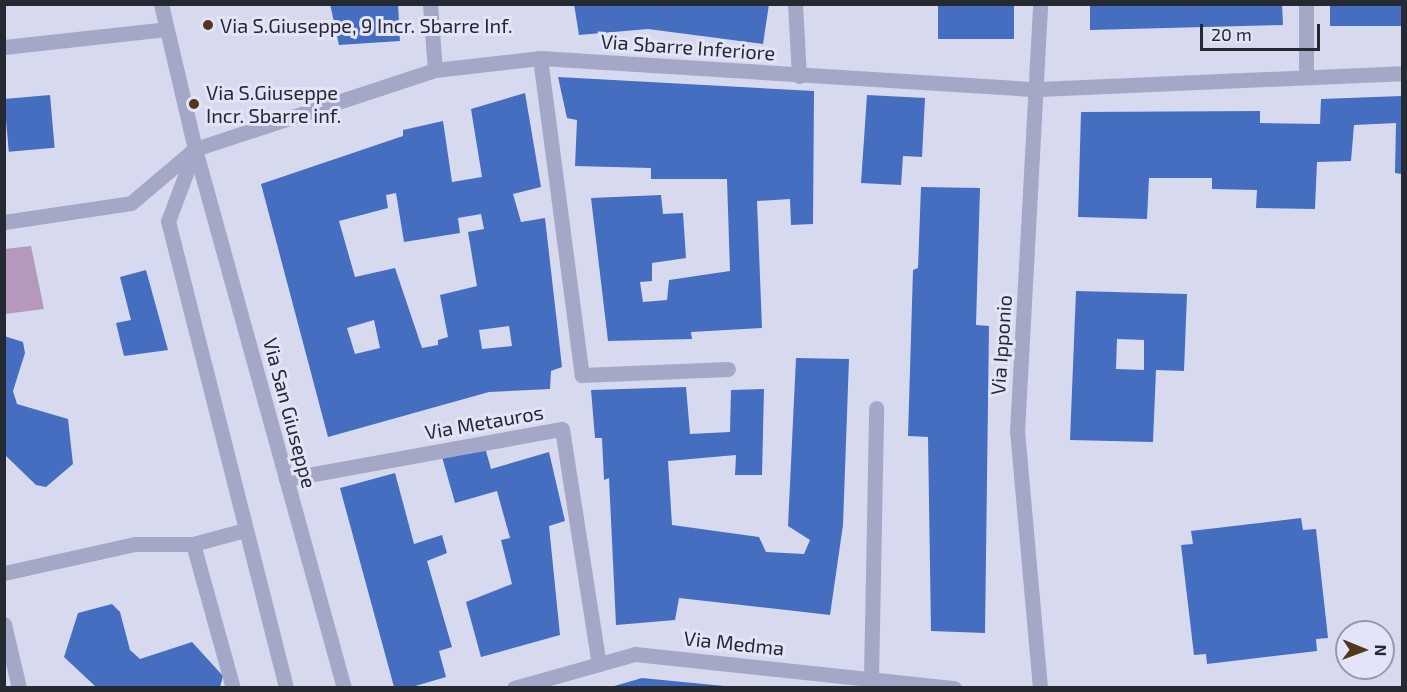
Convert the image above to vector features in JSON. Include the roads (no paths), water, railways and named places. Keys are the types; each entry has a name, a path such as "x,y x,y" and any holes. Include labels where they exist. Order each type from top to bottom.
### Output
{"street":[{"name":"Via San Giuseppe","path":"160,4 195,149 344,687"},
{"path":"430,4 435,70"},
{"path":"795,4 799,76"},
{"name":"Via Ipponio","path":"1040,4 1039,89 1017,432 1040,687"},
{"path":"1306,4 1306,76"},
{"path":"4,47 166,29"},
{"path":"540,58 582,375 729,369"},
{"name":"Via Sbarre Inferiore","path":"4,222 131,203 195,149 435,70 540,58 799,76 1039,89 1402,73"},
{"path":"195,149 168,220 244,530 286,687"},
{"path":"871,679 876,408"},
{"name":"Via Metauros","path":"286,478 562,429 599,664"},
{"path":"4,573 135,544 193,544 244,530"},
{"path":"193,544 233,687"},
{"path":"4,624 19,687"},
{"name":"Via Medma","path":"514,687 635,654 954,687"}],"place":[{"name":"Via S.Giuseppe, 9 Incr. Sbarre Inf.","path":"208,25"},
{"name":"Via S.Giuseppe Incr. Sbarre inf.","path":"194,104"}]}
